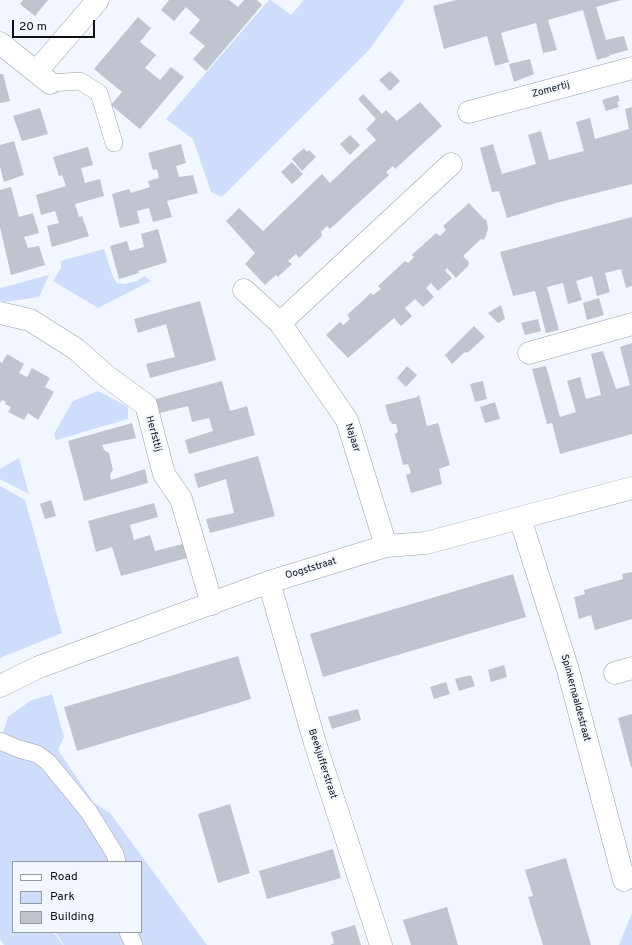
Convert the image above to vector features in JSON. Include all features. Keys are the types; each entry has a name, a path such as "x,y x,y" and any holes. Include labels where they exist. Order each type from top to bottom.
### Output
{"street":[{"path":"0,43 43,78 98,0"},
{"name":"Zomertij","path":"469,112 632,68"},
{"path":"280,323 451,164"},
{"name":"Najaar","path":"244,290 280,323 347,420 386,546"},
{"name":"Herfsttij","path":"0,313 30,320 76,349 105,375 146,405 164,474 181,499 212,604"},
{"path":"529,353 632,324"},
{"name":"Oogststraat","path":"0,686 39,666 270,582 386,546 426,543 632,488"},
{"name":"Spinkernaaldestraat","path":"520,518 568,670 624,880"},
{"name":"Beekjufferstraat","path":"270,582 315,743 381,945"}],"lane":[{"path":"43,78 80,81 99,93 114,143"},
{"path":"0,741 19,749 37,754 48,762 63,778 89,812 115,854 117,861"},
{"path":"128,933 134,945"}],"green space":[{"path":"269,0 291,15 304,0 405,0 369,50 222,197 211,192 193,139 166,119"},
{"path":"104,249 113,277 117,283 124,284 137,281 144,276 151,281 98,308 53,281 61,268 61,261"},
{"path":"49,275 39,297 4,302 0,300 0,288"},
{"path":"98,391 128,407 128,419 56,440 54,434 73,401"},
{"path":"19,458 29,494 0,479 0,469"},
{"path":"0,486 25,500 62,633 0,658"},
{"path":"52,694 64,737 58,750 94,803 110,813 207,945 64,945 56,933 142,933 142,861 12,861 12,933 54,933 63,945 4,945 0,939 0,742 8,717 30,701"},
{"path":"632,913 632,945 619,945 630,918"}],"building":[{"path":"23,0 48,0 35,16 20,4"},
{"path":"169,0 229,0 238,7 244,0 257,0 262,5 206,71 193,59 205,46 189,33 200,20 186,7 174,21 161,10"},
{"path":"456,0 621,0 596,7 606,40 624,36 628,50 610,55 608,47 610,56 597,60 583,10 548,20 557,50 543,53 536,23 501,33 509,62 495,66 487,36 444,49 433,6"},
{"path":"138,17 151,28 140,42 156,55 145,68 160,80 171,67 184,77 140,129 111,105 122,92 94,69"},
{"path":"530,59 534,74 514,82 509,64"},
{"path":"390,71 400,81 390,91 379,80"},
{"path":"0,74 3,74 10,101 0,103"},
{"path":"363,94 382,114 386,110 397,121 420,102 442,126 395,169 393,166 386,172 389,175 330,229 327,226 321,232 322,236 299,258 296,254 288,261 292,264 278,277 276,275 265,285 245,264 255,253 226,221 239,208 263,231 322,174 330,183 376,140 366,129 376,119 358,99"},
{"path":"618,95 620,101 617,102 619,107 606,111 602,100"},
{"path":"632,107 632,184 556,203 507,218 499,191 492,192 480,148 493,144 502,174 536,164 528,135 541,131 549,160 584,151 576,122 590,118 595,139 629,129 625,109"},
{"path":"40,108 48,134 22,141 13,116"},
{"path":"350,135 360,145 350,155 340,144"},
{"path":"14,141 24,175 4,182 0,167 0,145"},
{"path":"181,144 186,163 176,166 179,177 193,175 198,193 167,201 172,217 153,222 149,208 137,211 140,223 120,228 112,194 129,189 131,193 150,187 148,181 159,178 157,169 153,170 148,153"},
{"path":"88,147 93,165 81,168 85,183 100,179 104,196 75,204 79,217 82,216 89,236 52,247 47,226 59,223 55,211 41,215 36,195 66,186 62,175 59,176 53,157"},
{"path":"304,148 307,152 309,150 316,157 302,171 292,159"},
{"path":"292,162 303,174 292,184 281,172"},
{"path":"11,187 19,217 33,213 39,233 24,237 28,248 39,246 45,265 11,275 0,227 0,190"},
{"path":"469,203 485,220 486,218 488,228 486,236 483,240 478,237 481,239 463,256 469,262 468,266 456,278 447,268 445,271 452,278 438,291 431,283 426,288 434,297 423,307 415,299 405,308 412,316 401,326 394,318 348,358 326,335 340,322 343,325 350,319 347,315 371,293 373,295 381,289 378,286 405,261 408,263 414,257 412,255 436,233 440,236 446,230 443,226"},
{"path":"632,217 632,286 626,288 621,269 605,273 610,292 597,296 592,276 576,281 582,300 568,304 563,283 547,287 559,330 546,333 535,291 513,296 500,252"},
{"path":"158,229 167,262 119,279 110,246 127,241 130,251 144,247 141,234"},
{"path":"599,298 604,315 587,320 583,303"},
{"path":"200,301 216,360 150,378 146,364 175,357 166,324 138,333 134,319"},
{"path":"501,305 505,319 498,323 488,313"},
{"path":"538,319 541,331 525,335 521,323"},
{"path":"474,326 485,337 452,364 445,355"},
{"path":"632,343 632,434 560,454 552,423 547,424 532,369 546,366 560,417 576,412 567,381 580,377 586,399 601,395 591,354 603,351 616,389 630,385 620,347"},
{"path":"7,354 24,364 19,373 27,377 32,368 50,378 45,387 54,392 38,420 28,413 24,420 8,412 11,407 5,404 6,402 2,400 0,403 0,362 2,363"},
{"path":"407,366 417,375 406,387 397,378"},
{"path":"222,381 230,411 247,406 255,435 189,454 185,440 213,431 209,418 192,422 188,406 160,413 156,399"},
{"path":"483,381 487,399 475,402 470,384"},
{"path":"419,395 427,426 438,423 450,465 439,469 442,484 411,493 406,475 411,473 408,464 403,465 395,434 398,432 396,424 392,424 391,421 390,422 385,405 417,397"},
{"path":"495,402 500,419 485,423 480,407"},
{"path":"132,423 136,438 102,445 104,450 109,453 113,470 110,475 111,480 145,469 148,483 84,501 68,441"},
{"path":"258,456 275,516 210,533 206,519 234,513 226,479 198,488 194,474"},
{"path":"51,500 56,516 45,519 40,504"},
{"path":"154,503 158,517 130,525 134,540 150,535 155,551 183,544 187,558 121,576 112,547 96,552 88,521"},
{"path":"632,572 632,619 595,630 591,615 579,619 574,597 585,594 584,590 623,579 622,574"},
{"path":"513,574 526,617 323,677 310,634"},
{"path":"238,656 251,699 77,751 64,707"},
{"path":"504,665 507,677 491,682 488,670"},
{"path":"471,675 475,686 459,691 455,679"},
{"path":"446,682 450,694 434,699 430,687"},
{"path":"358,709 361,720 332,729 328,717"},
{"path":"632,714 632,767 631,767 618,718"},
{"path":"230,804 250,873 218,883 198,814"},
{"path":"333,849 341,878 267,899 259,871"},
{"path":"566,858 591,945 543,945 528,897 533,896 525,870"},
{"path":"447,907 458,945 411,945 403,920"},
{"path":"355,925 361,945 330,945 334,943 331,932"}]}
